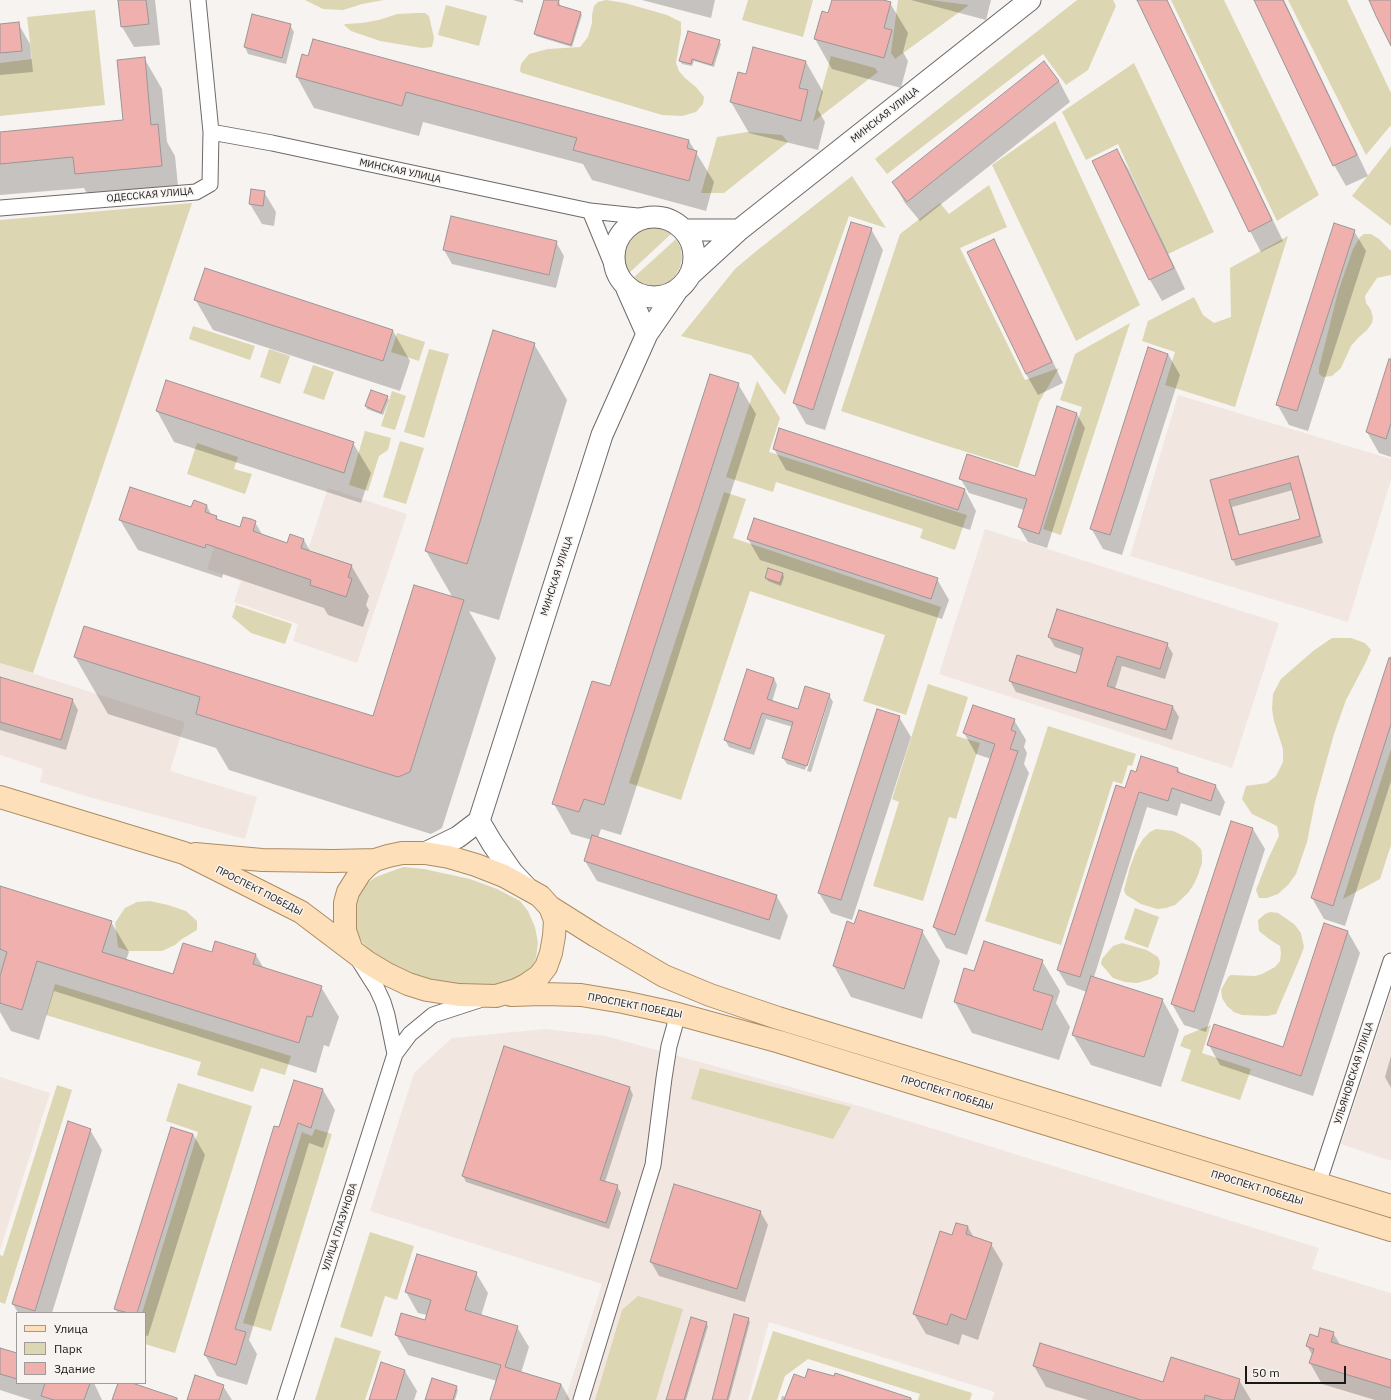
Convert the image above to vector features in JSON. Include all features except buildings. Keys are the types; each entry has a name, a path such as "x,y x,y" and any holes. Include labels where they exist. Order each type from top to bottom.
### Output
{"main road":[{"name":"МИНСКАЯ УЛИЦА","path":"692,273 739,230 1030,0"},
{"path":"627,289 651,298 676,292 692,273 694,249 684,230 669,219 647,217 627,226 614,246 614,269 627,289 647,334"},
{"path":"684,230 739,230"},
{"name":"МИНСКАЯ УЛИЦА","path":"479,821 602,435 647,334 676,292"},
{"name":"ПРОСПЕКТ ПОБЕДЫ","path":"0,797 184,853 301,912 351,948 367,962 408,984 428,990 459,995 581,995 623,1002 678,1014 780,1042 1391,1230"},
{"path":"426,853 458,837 479,821 512,872 526,888"},
{"name":"ПРОСПЕКТ ПОБЕДЫ","path":"184,853 262,860 375,860"},
{"path":"351,948 345,931 345,903 348,892 366,866 375,860 402,853 426,853 449,857 476,865 504,876 540,896 550,907 664,976 710,995 782,1020 1391,1206"},
{"path":"496,996 526,985 539,976 546,966 551,953 554,936 554,920 550,907"}],"street":[{"name":"ОДЕССКАЯ УЛИЦА","path":"0,208 196,192 210,184 210,132 198,0"},
{"name":"МИНСКАЯ УЛИЦА","path":"210,132 272,143 590,211 647,217"},
{"path":"590,211 614,269"},
{"name":"УЛИЦА ГЛАЗУНОВА","path":"351,948 377,989 383,1002 395,1054"},
{"name":"УЛЬЯНОВСКАЯ УЛИЦА","path":"1318,1184 1391,961"},
{"name":"УЛИЦА ГЛАЗУНОВА","path":"285,1400 395,1054 410,1034 433,1015 496,996"},
{"path":"581,1400 653,1164 668,1052 678,1014"}],"shaded area":[{"path":"1178,395 1391,459 1391,480 1348,622 1130,556"},
{"path":"328,488 407,514 357,663 293,641 298,624 234,602 241,581 207,569 214,547 304,577 313,552 308,550"},
{"path":"985,529 1279,623 1232,768 939,674"},
{"path":"0,663 185,722 170,771 257,797 245,839 89,797 40,782 43,769 0,755"},
{"path":"1391,992 1391,1161 1341,1144"},
{"path":"545,1029 606,1036 866,1108 1319,1248 1312,1269 1391,1293 1391,1400 992,1400 995,1392 769,1322 748,1400 565,1400 602,1284 370,1211 414,1073 452,1038"},
{"path":"0,1077 50,1093 0,1250"}],"green space":[{"path":"305,0 384,0 362,4 343,10 323,9"},
{"path":"606,0 625,3 667,15 681,22 681,33 676,63 679,71 704,97 703,104 696,112 682,116 662,115 522,73 520,71 521,64 529,54 548,49 580,47 588,37 592,23 594,6 598,2"},
{"path":"748,0 813,0 803,37 742,20"},
{"path":"898,0 930,0 969,5 895,59 891,53"},
{"path":"1077,0 1113,0 1116,6 1088,70 1066,85 1043,54 887,174 875,159"},
{"path":"1171,0 1224,0 1319,195 1277,221"},
{"path":"1288,0 1347,0 1391,93 1391,125 1366,155"},
{"path":"446,5 487,16 479,46 438,35"},
{"path":"95,10 105,105 0,116 0,63 32,59 27,17"},
{"path":"425,13 429,16 434,38 432,47 422,48 380,41 351,31 344,25 379,20 397,14"},
{"path":"831,56 875,68 878,72 813,122"},
{"path":"1134,63 1214,232 1168,254 1118,144 1086,160 1062,112"},
{"path":"1055,121 1140,305 1076,341 992,165"},
{"path":"747,132 782,135 788,142 724,193 701,193 717,137"},
{"path":"1391,146 1391,226 1352,196"},
{"path":"852,176 886,228 849,216 785,395 751,355 681,336 735,269"},
{"path":"989,185 1007,227 960,248 1025,380 1059,368 1039,402 1018,468 841,411 900,234 940,203 949,214"},
{"path":"192,203 33,673 0,663 0,220"},
{"path":"654,226 671,234 628,274 623,265 623,246 628,237 635,231 644,227"},
{"path":"1364,234 1371,234 1379,239 1391,251 1391,275 1377,278 1365,296 1366,303 1371,310 1373,318 1372,323 1351,346 1341,368 1332,376 1323,377 1319,374 1319,368 1338,292 1353,249 1360,237"},
{"path":"1288,236 1235,407 1165,385 1175,352 1142,341 1148,321 1194,297 1203,315 1214,323 1231,317 1230,268"},
{"path":"676,239 681,248 682,258 680,267 675,276 668,283 649,287 632,279"},
{"path":"1130,323 1061,535 1043,529 1082,407 1060,400 1075,354"},
{"path":"193,326 255,346 250,360 189,339"},
{"path":"397,333 425,342 419,361 391,352"},
{"path":"269,349 290,356 280,384 260,377"},
{"path":"429,349 449,354 424,438 404,432"},
{"path":"313,365 334,372 324,400 303,393"},
{"path":"757,381 780,418 769,452 967,515 955,550 920,538 923,529 776,482 773,492 726,477"},
{"path":"392,391 406,396 395,430 381,426"},
{"path":"365,431 391,438 388,450 379,456 368,491 349,485"},
{"path":"400,441 424,448 406,504 383,497"},
{"path":"197,443 238,457 234,469 252,474 245,494 187,474"},
{"path":"724,492 746,499 733,538 941,607 906,715 863,701 885,635 750,591 681,800 629,783"},
{"path":"236,605 292,624 285,644 251,633 232,617"},
{"path":"1332,638 1351,638 1365,643 1371,650 1346,700 1334,734 1315,802 1307,842 1296,874 1288,885 1278,894 1267,898 1259,898 1256,890 1279,836 1277,826 1252,814 1242,799 1246,786 1267,783 1276,776 1283,762 1283,749 1274,721 1272,709 1273,694 1281,679 1313,651"},
{"path":"928,684 968,697 956,736 980,743 956,819 949,817 923,901 873,886 899,802 892,799"},
{"path":"1048,726 1136,754 1132,766 1128,765 1122,784 1113,781 1061,945 985,921"},
{"path":"1391,749 1391,845 1380,879 1343,899"},
{"path":"1156,829 1173,831 1184,836 1194,842 1201,849 1202,856 1202,863 1198,875 1188,893 1175,905 1157,909 1141,904 1126,895 1124,890 1136,851 1143,839 1150,832"},
{"path":"403,867 424,869 470,879 497,889 520,901 528,911 535,927 538,943 536,958 532,969 527,976 485,988 421,978 373,953 362,942 357,933 354,922 356,905 360,893 367,883 376,877"},
{"path":"150,901 186,911 197,921 197,930 175,945 162,951 128,951 118,947 115,923 125,908 137,902"},
{"path":"1135,908 1159,917 1148,948 1124,939"},
{"path":"1270,912 1278,913 1294,924 1301,933 1304,947 1276,1014 1267,1016 1242,1015 1234,1012 1227,1006 1222,998 1221,990 1228,977 1231,975 1255,976 1262,974 1275,967 1280,961 1280,946 1259,931 1258,920"},
{"path":"1122,943 1147,950 1158,957 1160,962 1158,974 1151,979 1137,983 1125,982 1113,978 1101,964 1102,959 1113,946"},
{"path":"55,984 291,1056 285,1075 261,1068 253,1092 197,1075 201,1062 46,1015"},
{"path":"1211,1025 1202,1053 1251,1069 1240,1100 1181,1081 1191,1050 1180,1046 1184,1036"},
{"path":"700,1068 851,1107 833,1139 691,1099"},
{"path":"178,1083 252,1106 175,1353 146,1344 146,1312 142,1312 198,1132 166,1121"},
{"path":"57,1085 72,1090 5,1304 0,1302 0,1255 3,1256"},
{"path":"315,1129 332,1134 271,1331 243,1323 302,1132 312,1136"},
{"path":"370,1232 414,1246 397,1300 385,1296 372,1337 340,1327"},
{"path":"638,1296 683,1309 656,1400 595,1400 622,1310"},
{"path":"773,1331 972,1393 970,1400 918,1400 920,1394 808,1359 785,1376 777,1400 751,1400"},
{"path":"335,1337 381,1351 365,1400 315,1400"}]}
